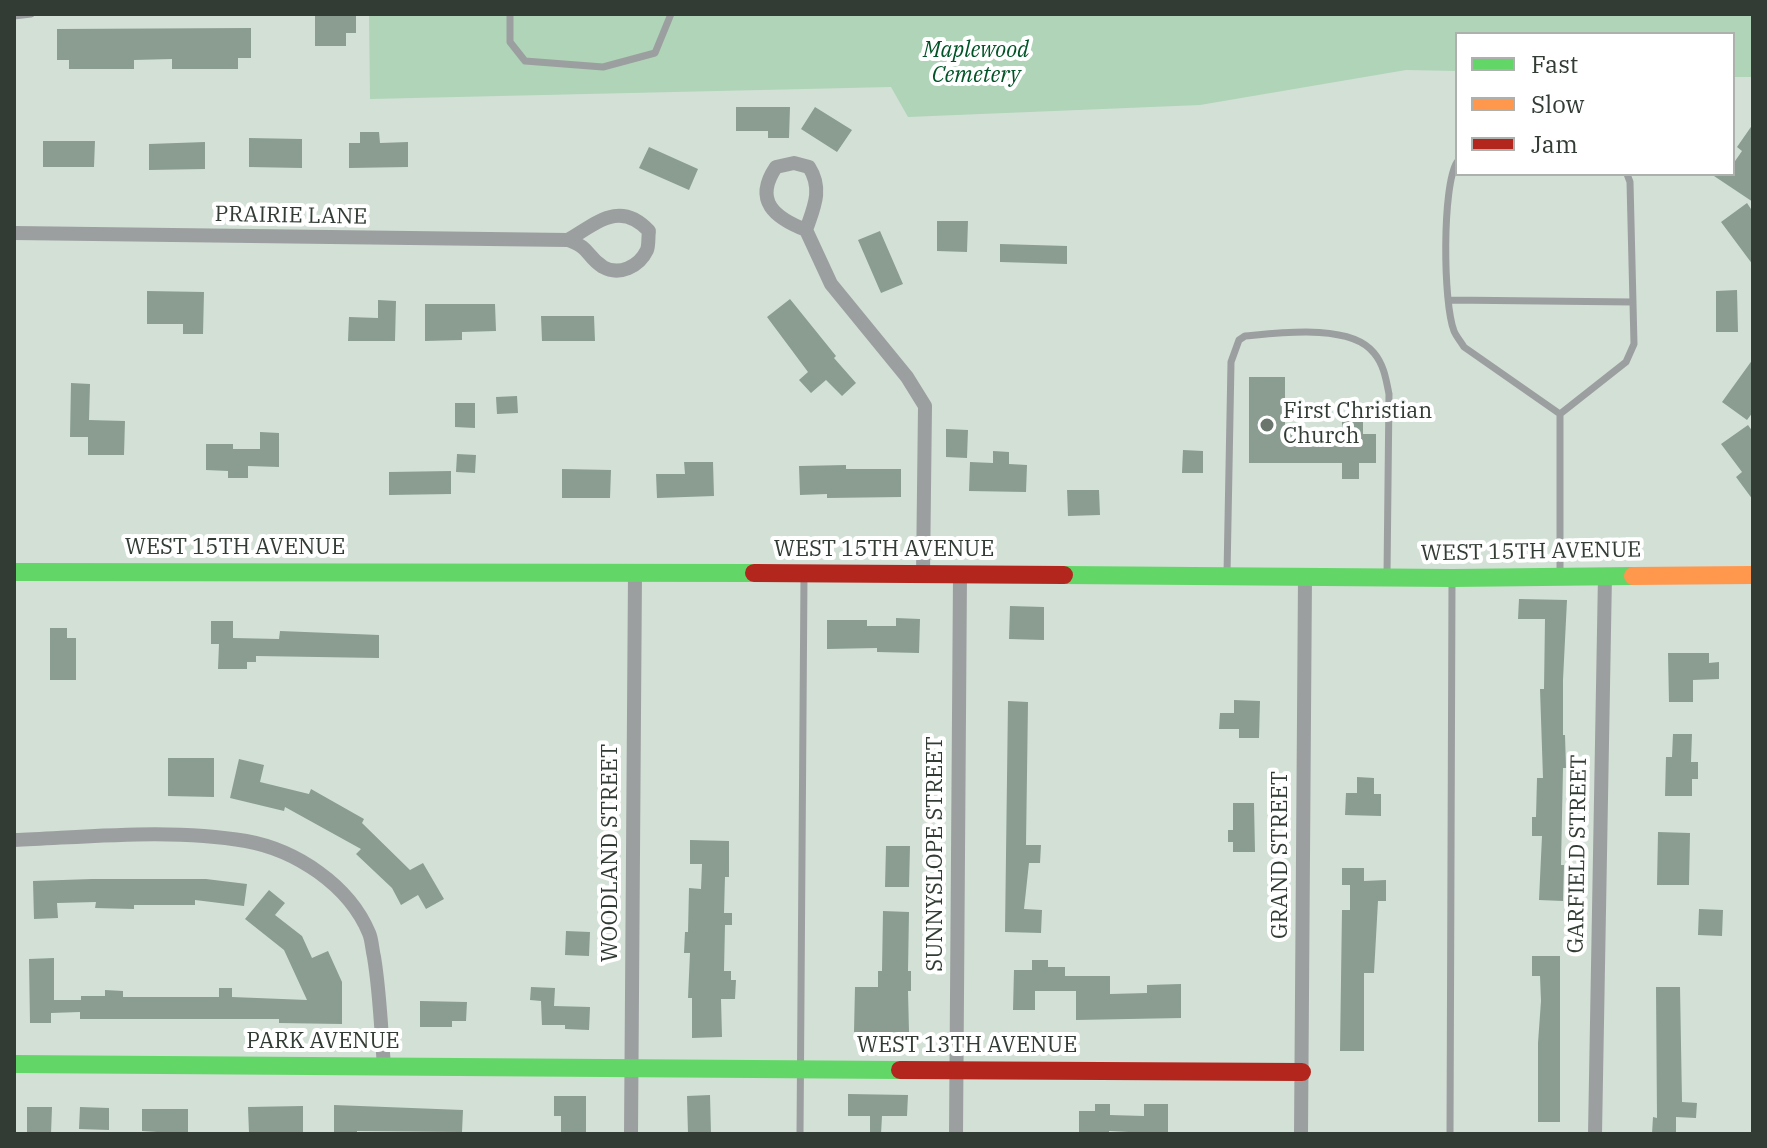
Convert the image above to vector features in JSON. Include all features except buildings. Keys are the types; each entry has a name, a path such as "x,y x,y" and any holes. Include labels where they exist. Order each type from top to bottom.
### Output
{"street":[{"path":"806,230 817,199 817,179 809,167 794,163 776,167 768,179 766,199 774,214 806,230 831,284 907,377 925,406 923,574"},
{"path":"622,215 638,220 649,231 647,250 635,265 622,272 605,268 584,245 568,240 606,217 622,215"},
{"name":"PRAIRIE LANE","path":"14,233 568,240"},
{"name":"WEST 15TH AVENUE","path":"14,572 1452,578 1753,575"},
{"name":"WOODLAND STREET","path":"631,1134 635,573"},
{"name":"SUNNYSLOPE STREET","path":"956,1134 960,575"},
{"name":"GARFIELD STREET","path":"1595,1134 1605,575"},
{"name":"GRAND STREET","path":"1301,1134 1305,577"},
{"path":"14,840 189,836 247,841 284,852 320,873 346,896 370,934 377,974 384,1066"},
{"name":"PARK AVENUE","path":"14,1064 632,1068"},
{"name":"WEST 13TH AVENUE","path":"632,1068 1302,1072"}],"lane":[{"path":"14,16 31,14"},
{"path":"510,14 510,42 525,61 603,67 655,53 671,14"},
{"path":"1455,165 1446,218 1449,300 1454,331 1464,347 1560,414"},
{"path":"1560,414 1626,362 1634,344 1628,176"},
{"path":"1449,300 1632,302"},
{"path":"1227,576 1231,362 1239,340 1245,336 1308,330 1355,339 1373,350 1383,367 1389,394 1387,577"},
{"path":"1560,414 1560,575"},
{"path":"800,1134 804,574"},
{"path":"1450,1134 1452,578"}],"green space":[{"name":"Maplewood Cemetery","path":"369,14 1753,14 1753,77 1735,77 1735,32 1455,32 1455,71 1406,70 1200,105 908,117 891,87 370,99"}],"traffic: fast":[{"path":"14,572 754,573"},
{"path":"1064,575 1633,576"},
{"path":"14,1064 900,1070"}],"traffic: slow":[{"path":"1633,576 1753,575"}],"traffic: jam":[{"path":"754,573 1064,575"},
{"path":"900,1070 1302,1072"}],"place":[{"name":"First Christian Church","path":"1267,425"}]}
